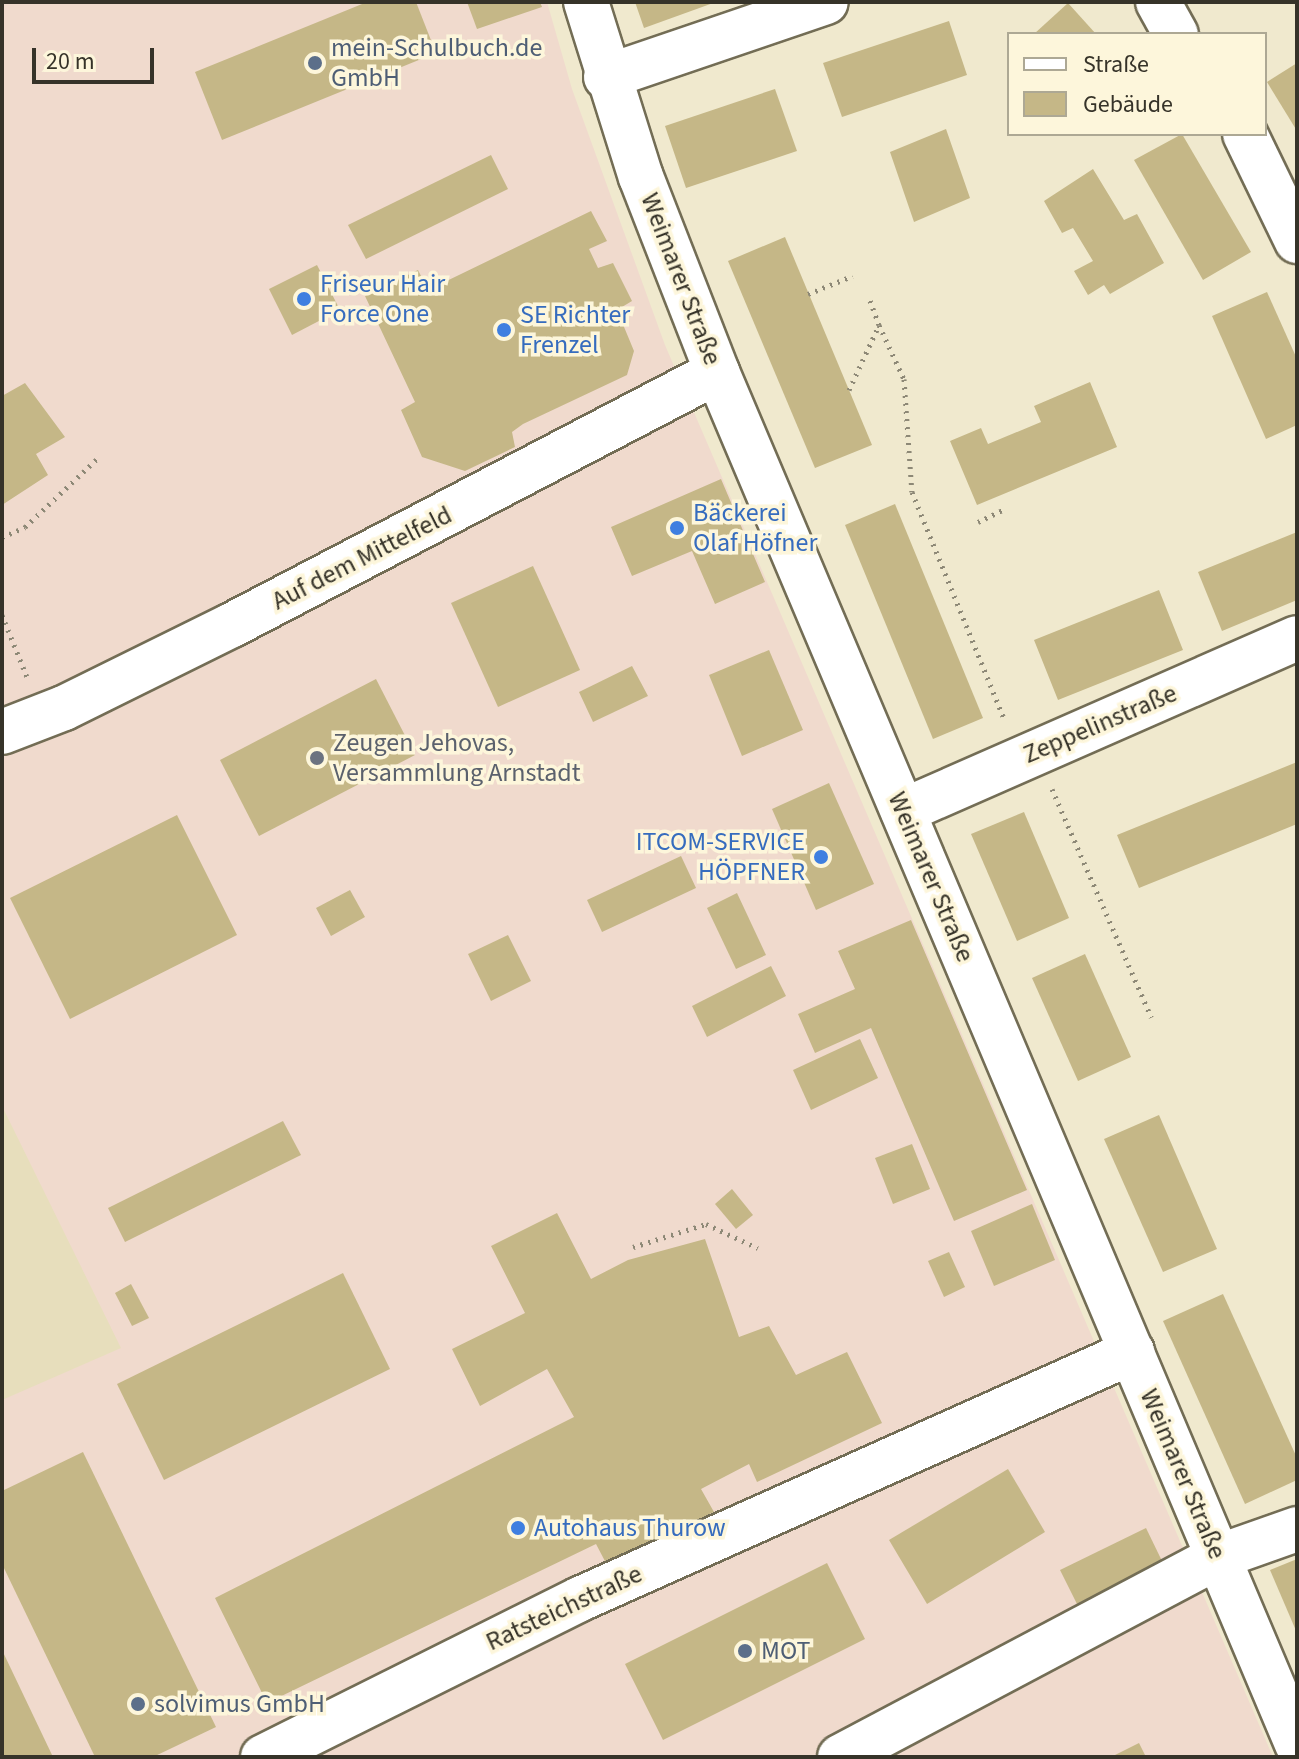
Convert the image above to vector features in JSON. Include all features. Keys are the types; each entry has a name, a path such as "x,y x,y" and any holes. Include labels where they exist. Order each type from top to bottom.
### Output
{"street":[{"name":"Weimarer Straße","path":"586,2 606,77 717,372 1297,1744"},
{"path":"606,77 826,2"},
{"path":"1158,2 1175,32"},
{"path":"1246,136 1297,241"},
{"name":"Auf dem Mittelfeld","path":"2,732 43,716 246,618 717,372"},
{"name":"Zeppelinstraße","path":"903,811 1297,638"},
{"name":"Ratsteichstraße","path":"263,1757 580,1599 1132,1352"},
{"path":"840,1757 1218,1557 1297,1529"}],"path":[{"path":"808,294 852,276"},
{"path":"870,300 904,379 912,492 1002,715"},
{"path":"849,390 879,325"},
{"path":"2,537 25,527 98,458"},
{"path":"978,522 1005,509"},
{"path":"2,615 43,716"},
{"path":"1036,751 1151,1017"},
{"path":"633,1247 706,1224 758,1248"}],"shaded area":[{"path":"2,2 547,2 572,89 665,345 1273,1757 2,1757"},
{"path":"2,1106 121,1348 2,1400"}],"building":[{"name":"mein-Schulbuch.de GmbH","path":"367,2 416,2 436,53 222,140 195,72"},
{"path":"467,2 540,2 542,7 477,29"},
{"path":"635,2 716,2 644,28"},
{"path":"1068,3 1094,32 1036,32"},
{"path":"949,21 967,75 842,117 823,63"},
{"path":"1297,63 1297,131 1267,82"},
{"path":"775,89 797,151 686,188 665,126"},
{"path":"946,129 970,198 914,222 890,152"},
{"path":"1183,136 1251,252 1203,280 1134,160"},
{"path":"491,155 508,189 366,259 348,225"},
{"path":"1093,169 1124,220 1137,214 1164,263 1110,294 1104,285 1088,295 1074,271 1093,261 1073,228 1062,233 1044,201"},
{"name":"SE Richter Frenzel","path":"591,211 607,241 589,249 598,268 613,263 632,301 617,310 634,351 627,375 523,424 512,432 515,447 465,471 422,457 401,410 415,402 365,296 418,270 428,290"},
{"path":"785,237 872,445 815,468 728,261"},
{"name":"Friseur Hair Force One","path":"317,265 340,310 292,335 269,289"},
{"path":"1267,292 1297,359 1297,425 1266,439 1212,316"},
{"path":"1090,382 1117,447 977,505 950,441 981,428 988,444 1041,422 1034,406"},
{"path":"25,383 65,437 36,454 48,475 2,505 2,396"},
{"name":"Bäckerei Olaf Höfner","path":"721,479 765,582 715,604 692,551 632,576 611,527"},
{"path":"895,504 983,718 933,739 845,525"},
{"path":"1297,532 1297,600 1222,631 1198,572"},
{"path":"533,566 580,670 498,707 451,603"},
{"path":"1159,590 1183,650 1058,700 1034,640"},
{"path":"769,650 803,730 742,756 709,675"},
{"path":"632,666 648,696 593,722 579,692"},
{"name":"Zeugen Jehovas, Versammlung Arnstadt","path":"376,679 415,755 259,836 220,760"},
{"path":"1297,762 1297,824 1139,888 1117,835"},
{"path":"829,783 874,884 816,910 772,809"},
{"path":"1024,812 1069,918 1017,941 971,834"},
{"path":"177,815 237,935 70,1019 10,898"},
{"path":"681,856 696,888 602,932 587,900"},
{"path":"350,890 365,917 331,936 316,908"},
{"path":"737,893 766,955 736,969 707,908"},
{"path":"911,920 1027,1190 954,1221 871,1028 815,1053 798,1014 855,989 838,951"},
{"path":"508,935 531,981 491,1001 468,954"},
{"path":"1085,954 1131,1057 1078,1081 1032,978"},
{"path":"771,966 786,996 707,1037 692,1006"},
{"path":"860,1039 878,1078 811,1110 793,1070"},
{"path":"1159,1115 1217,1249 1163,1272 1104,1139"},
{"path":"283,1121 301,1155 125,1242 108,1208"},
{"path":"912,1144 930,1189 893,1204 875,1158"},
{"path":"732,1189 753,1215 736,1229 715,1204"},
{"path":"1032,1204 1055,1260 994,1286 971,1231"},
{"name":"Autohaus Thurow","path":"557,1213 591,1279 628,1260 705,1239 739,1337 769,1326 796,1375 847,1352 882,1423 757,1482 749,1464 701,1489 714,1512 607,1565 596,1544 267,1703 215,1598 574,1417 547,1369 480,1406 452,1349 525,1313 491,1246"},
{"path":"949,1252 965,1287 944,1297 928,1261"},
{"path":"343,1273 390,1369 164,1480 117,1384"},
{"path":"131,1284 149,1318 132,1326 115,1293"},
{"path":"1223,1294 1297,1458 1297,1480 1245,1504 1163,1321"},
{"path":"83,1452 216,1727 153,1757 95,1757 2,1564 2,1491"},
{"path":"1008,1469 1045,1532 927,1604 889,1540"},
{"path":"1146,1528 1162,1561 1077,1604 1060,1570"},
{"path":"1297,1559 1297,1633 1270,1570"},
{"name":"MOT","path":"827,1563 865,1639 663,1740 625,1664"},
{"path":"2,1650 53,1757 2,1757"},
{"path":"1139,1743 1146,1757 1111,1757"}],"place":[{"name":"mein-Schulbuch.de GmbH","path":"315,63"},
{"name":"Friseur Hair Force One","path":"304,299"},
{"name":"SE Richter Frenzel","path":"504,330"},
{"name":"Bäckerei Olaf Höfner","path":"677,528"},
{"name":"Zeugen Jehovas, Versammlung Arnstadt","path":"317,758"},
{"name":"ITCOM-SERVICE HÖPFNER","path":"821,857"},
{"name":"Autohaus Thurow","path":"518,1528"},
{"name":"MOT","path":"745,1651"},
{"name":"solvimus GmbH","path":"138,1704"}]}
